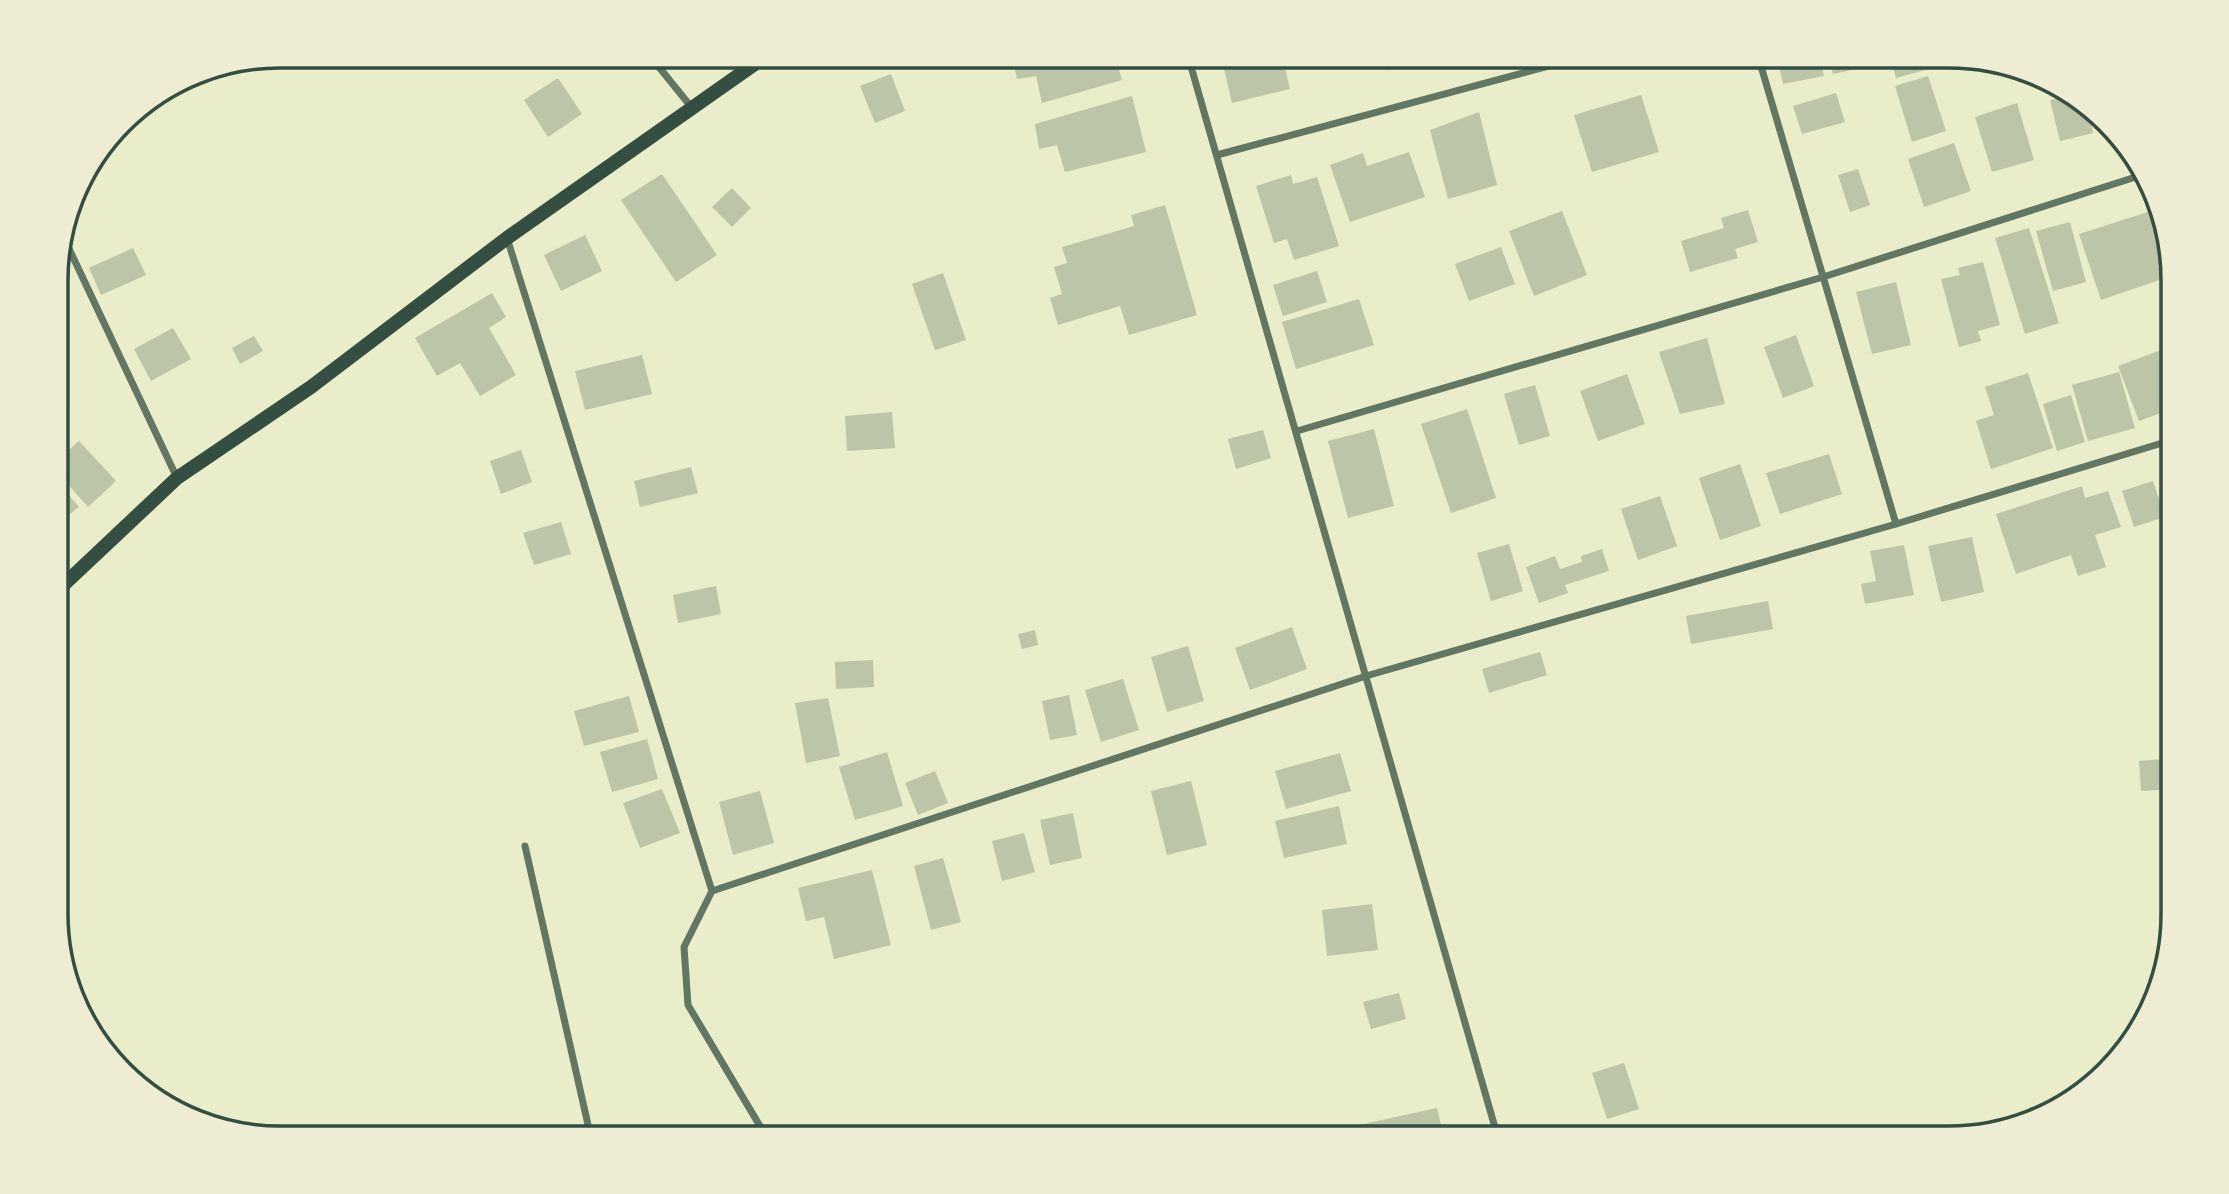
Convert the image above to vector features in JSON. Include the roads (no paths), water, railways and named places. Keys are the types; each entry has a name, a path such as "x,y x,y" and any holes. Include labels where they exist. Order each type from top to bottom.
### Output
{"main road":[{"path":"69,580 177,478 311,387 507,239 749,68"}],"street":[{"path":"660,68 692,108"},
{"path":"1192,68 1494,1125"},
{"path":"1217,155 1541,68"},
{"path":"1762,68 1896,524"},
{"path":"1297,431 1823,276 2134,178"},
{"path":"507,239 712,891 684,947 688,1005 760,1126"},
{"path":"71,252 177,478"},
{"path":"712,891 1366,676 1896,524 2161,443"},
{"path":"525,846 588,1126"}]}
